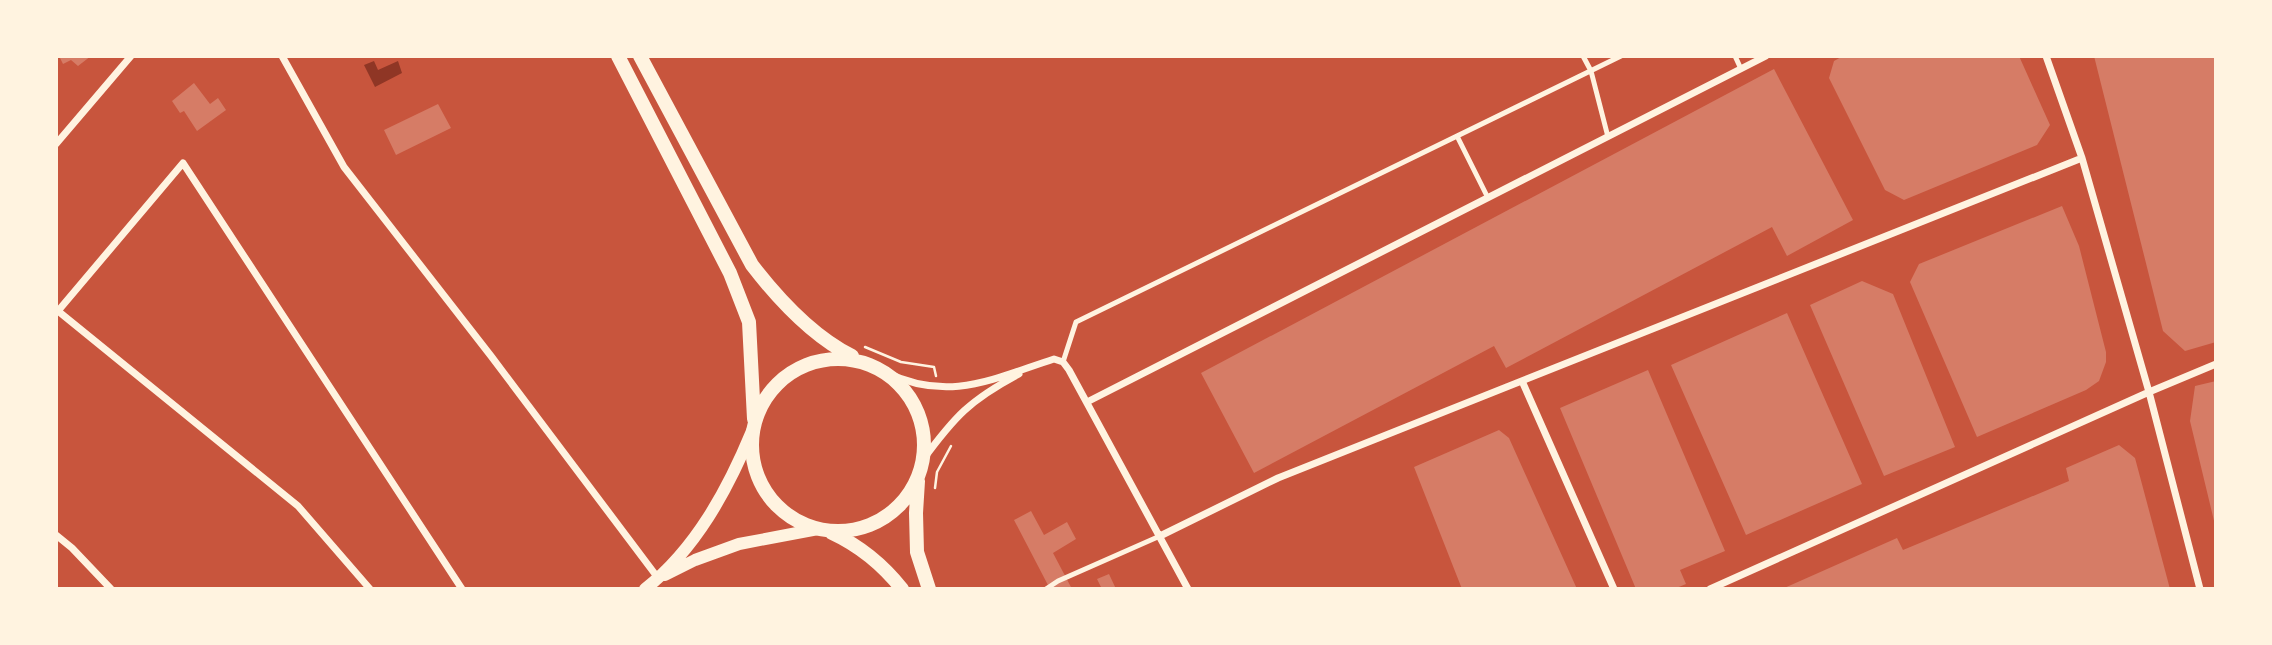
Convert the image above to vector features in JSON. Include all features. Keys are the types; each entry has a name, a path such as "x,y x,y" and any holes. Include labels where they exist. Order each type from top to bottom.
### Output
{"main road":[{"path":"618,56 730,272 749,323 752,457 759,482 774,503 794,520 849,541 889,572 902,589"},
{"path":"640,56 752,265 769,288 816,333 838,349 884,372 900,385 912,402 920,421 923,440 916,513 917,552 929,589"},
{"path":"753,427 765,398 785,377 810,363 838,359 866,363"},
{"path":"823,530 847,531 884,518 911,490 921,467"}],"street":[{"path":"56,144 131,56"},
{"path":"282,56 344,167 659,578"},
{"path":"1087,402 1766,56"},
{"path":"2046,56 2082,158 2200,589"},
{"path":"1160,536 1278,478 2082,158"},
{"path":"370,589 298,506 58,311 183,163 462,589"},
{"path":"884,372 906,383 955,388 986,382 1054,359 1063,362 1188,589"},
{"path":"921,467 961,411 988,391 1038,364"},
{"path":"1710,589 2216,364"},
{"path":"1522,381 1614,589"},
{"path":"659,578 716,507 753,427"},
{"path":"645,589 659,578 695,560 739,544 823,530"},
{"path":"56,535 111,589"}],"lane":[{"path":"1583,56 1591,71 1608,136"},
{"path":"1063,362 1076,321 1621,56"},
{"path":"1735,56 1741,69"},
{"path":"1457,136 1488,198"},
{"path":"1046,589 1058,581 1160,536"}],"path":[{"path":"861,346 901,362 934,367 941,388"},
{"path":"934,489 937,472 954,440"}],"shaded area":[{"path":"374,61 378,70 398,61 402,73 375,87 364,65"}],"building":[{"path":"59,56 91,56 78,66 71,60 63,64"},
{"path":"1843,56 2019,56 2050,125 2037,145 1904,200 1885,190 1829,78 1834,61"},
{"path":"2094,56 2215,56 2216,342 2185,351 2163,331"},
{"path":"1774,69 1853,220 1787,256 1772,227 1506,368 1494,346 1254,473 1201,373"},
{"path":"194,83 210,104 218,98 226,110 197,131 184,111 180,113 172,101"},
{"path":"438,104 451,128 396,155 384,130"},
{"path":"2062,206 2079,246 2106,352 2106,362 2099,381 2086,390 1977,437 1910,282 1919,264"},
{"path":"1862,281 1893,294 1955,447 1884,476 1810,305"},
{"path":"1787,313 1862,484 1746,535 1671,365"},
{"path":"1648,370 1725,551 1680,570 1686,584 1674,589 1636,589 1560,408"},
{"path":"2216,381 2215,525 2190,421 2195,386"},
{"path":"1499,430 1509,438 1577,589 1462,589 1414,467"},
{"path":"2119,445 2135,458 2170,589 1782,589 1897,538 1903,550 2069,481 2066,468"},
{"path":"1031,511 1044,535 1067,522 1076,539 1053,553 1072,589 1050,589 1014,520"},
{"path":"1109,574 1116,589 1102,589 1097,579"}]}
